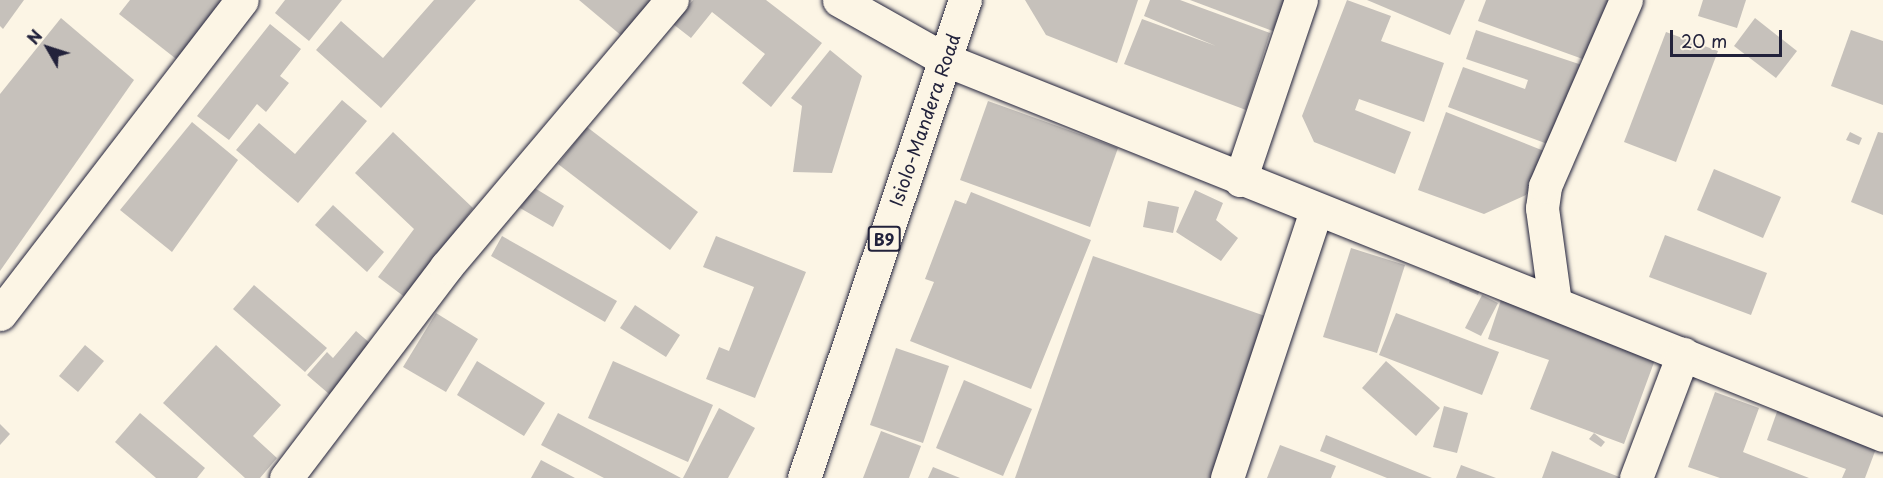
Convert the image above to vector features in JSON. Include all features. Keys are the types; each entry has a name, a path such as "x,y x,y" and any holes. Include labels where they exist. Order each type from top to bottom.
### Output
{"main road":[{"path":"0,314 242,0"},
{"path":"291,476 446,267 672,0"},
{"path":"839,0 945,60 1316,211 1555,303 1883,435"},
{"name":"Isiolo-Mandera Road","path":"804,478 965,0"},
{"path":"1240,180 1301,0"},
{"path":"1555,303 1542,208 1545,186 1626,0"},
{"path":"1227,478 1316,211"},
{"path":"1636,478 1683,354"}],"building":[{"path":"0,0 24,0 3,29 0,26"},
{"path":"130,0 228,0 180,62 119,14"},
{"path":"285,0 342,0 309,41 275,13"},
{"path":"434,0 476,0 381,108 316,50 341,21 383,58"},
{"path":"579,0 654,0 623,37"},
{"path":"693,0 766,0 822,43 771,107 742,83 765,54 712,12 691,38 673,24"},
{"path":"1025,0 1138,0 1117,63 1046,35"},
{"path":"1150,0 1180,0 1270,33 1246,110 1124,64 1142,19 1216,46 1144,16"},
{"path":"1190,0 1284,0 1285,1 1273,31"},
{"path":"1347,0 1391,16 1381,41 1444,63 1424,122 1359,99 1355,110 1411,132 1395,174 1314,142 1302,116"},
{"path":"1367,0 1465,0 1450,35"},
{"path":"1486,0 1614,0 1591,62 1478,21"},
{"path":"1703,0 1746,0 1737,28 1698,16"},
{"path":"61,18 134,80 0,271 0,94"},
{"path":"1755,18 1797,51 1776,78 1734,46"},
{"path":"270,24 301,49 280,76 289,83 266,112 257,104 229,140 197,116"},
{"path":"1476,30 1588,67 1553,146 1448,107 1463,67 1525,89 1528,80 1466,59"},
{"path":"1851,30 1883,41 1883,105 1831,86"},
{"path":"1666,32 1718,51 1676,162 1624,142"},
{"path":"830,50 862,76 832,173 793,172 802,106 791,98"},
{"path":"342,100 367,121 298,203 236,150 259,123 295,154"},
{"path":"988,101 1118,148 1090,227 960,180"},
{"path":"1446,112 1544,151 1526,195 1484,214 1418,190"},
{"path":"192,122 238,160 172,252 120,210"},
{"path":"587,127 698,212 670,250 558,164"},
{"path":"393,132 473,208 406,298 378,277 414,229 355,173"},
{"path":"1850,132 1862,138 1859,145 1846,140"},
{"path":"1878,132 1883,133 1883,215 1851,202"},
{"path":"1714,169 1781,197 1763,238 1697,210"},
{"path":"533,187 564,206 553,227 520,208"},
{"path":"1195,190 1223,203 1216,220 1238,238 1221,261 1176,232"},
{"path":"971,192 1091,240 1031,389 910,341 934,282 925,279 955,200 966,204"},
{"path":"1148,201 1179,207 1173,233 1143,227"},
{"path":"333,205 384,252 367,272 315,225"},
{"path":"1665,235 1767,273 1751,315 1649,277"},
{"path":"502,236 617,301 605,322 491,256"},
{"path":"716,236 806,272 755,398 706,379 719,347 729,351 754,287 703,267"},
{"path":"1351,248 1405,265 1377,353 1323,337"},
{"path":"1093,256 1268,317 1211,478 1015,478"},
{"path":"1455,269 1483,281 1478,295 1449,283"},
{"path":"254,285 327,348 305,372 233,309"},
{"path":"1482,295 1498,303 1481,336 1465,328"},
{"path":"1501,300 1656,357 1624,444 1530,409 1549,360 1488,339"},
{"path":"635,305 680,335 666,357 620,328"},
{"path":"436,313 478,339 446,392 403,367"},
{"path":"1396,313 1499,352 1482,395 1379,355"},
{"path":"356,331 379,351 336,400 307,375 327,352 333,358"},
{"path":"85,345 104,361 78,392 59,376"},
{"path":"216,345 281,405 253,436 277,458 260,478 245,478 163,403"},
{"path":"896,348 949,366 923,443 870,425"},
{"path":"477,361 545,403 524,436 457,395"},
{"path":"613,361 713,405 688,462 588,418"},
{"path":"1386,361 1440,408 1416,436 1362,388"},
{"path":"964,380 1032,409 1003,476 936,448"},
{"path":"1715,392 1759,408 1743,452 1809,478 1720,478 1688,467"},
{"path":"1444,406 1468,413 1457,453 1433,447"},
{"path":"719,408 755,428 728,478 683,478"},
{"path":"1778,409 1877,446 1865,478 1842,478 1846,469 1767,440"},
{"path":"140,413 205,468 197,478 156,478 115,442"},
{"path":"558,413 681,478 604,478 541,445"},
{"path":"0,424 10,434 0,445"},
{"path":"881,431 921,446 909,478 863,478"},
{"path":"1594,433 1605,442 1601,447 1589,439"},
{"path":"1326,435 1432,478 1387,478 1320,451"},
{"path":"1280,445 1336,466 1331,478 1267,478"},
{"path":"1552,451 1622,478 1542,478"},
{"path":"541,460 575,478 531,478"},
{"path":"1461,465 1496,478 1456,478"},
{"path":"933,467 960,478 928,478"}]}
